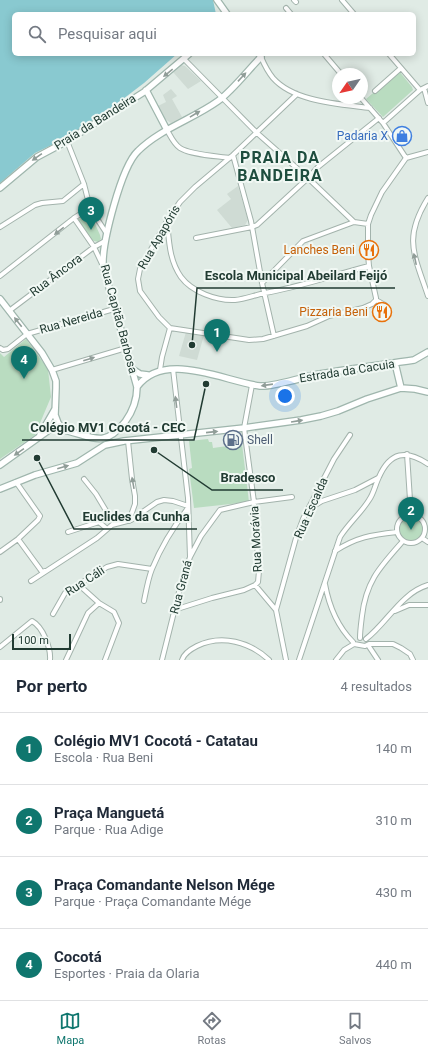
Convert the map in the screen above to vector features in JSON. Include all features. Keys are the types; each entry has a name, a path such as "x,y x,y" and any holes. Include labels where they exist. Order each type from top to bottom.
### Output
{"main road":[{"path":"217,0 221,11"},
{"name":"Praia da Bandeira","path":"0,188 37,157 67,141 146,90 187,56"},
{"name":"Rua Capitão Barbosa","path":"119,429 134,405 137,387 114,309 102,258 115,204 127,168 137,152 148,142 222,97 259,56"},
{"path":"146,90 167,130"},
{"path":"0,299 52,370 56,381 56,418 63,430"},
{"name":"Estrada da Cacuia","path":"137,387 148,375 160,370 186,370 252,385 263,386 313,375 414,360 428,352"},
{"path":"394,363 401,388"},
{"path":"132,369 140,374 148,375"},
{"path":"0,489 16,482 77,463 109,444 244,428 321,416 401,388 428,392"},
{"path":"38,437 55,409"},
{"path":"0,465 38,437 53,429 63,430 93,438 107,438 119,429"},
{"path":"119,429 119,437 126,441"},
{"path":"93,438 98,445 97,450"}],"street":[{"path":"342,0 352,12"},
{"path":"286,8 289,12"},
{"path":"261,56 272,78 285,88 297,94 321,101 370,108"},
{"path":"326,56 336,68"},
{"path":"391,56 422,89 428,103"},
{"path":"184,59 257,132 354,222"},
{"path":"375,91 401,68"},
{"path":"383,123 422,89 428,86"},
{"name":"Rua Apapóris","path":"170,328 147,303 140,291 138,279 140,269 167,221 186,194 232,156 297,94"},
{"path":"366,104 383,123 406,158"},
{"path":"196,238 252,227 263,220 318,167 379,118"},
{"path":"167,130 172,139 182,149 195,153 232,156 252,227 252,235 274,336"},
{"path":"67,141 84,184 90,208 107,234"},
{"path":"376,300 375,290 368,266 368,224 375,205 382,192 406,158 428,152"},
{"path":"0,227 42,203 63,201 84,184"},
{"path":"428,198 418,215 413,235 413,249 417,267 428,296"},
{"path":"0,276 74,218 90,208"},
{"path":"74,218 94,247 103,266"},
{"path":"167,221 169,244 173,261 181,277 196,290 212,297 235,300 297,286 368,266"},
{"path":"262,283 303,241 354,222 368,224"},
{"name":"Rua Âncora","path":"9,310 94,247 105,241"},
{"path":"160,370 170,328 249,340 262,339 307,326 329,316 363,308 372,304 376,300"},
{"path":"376,300 385,305"},
{"name":"Rua Nereida","path":"27,334 114,309"},
{"path":"0,348 3,350 8,349 27,334"},
{"path":"52,370 126,348"},
{"name":"Rua Graná","path":"162,660 174,610 190,557 188,507 173,369"},
{"name":"Rua Morávia","path":"174,610 244,590 255,585 259,577 254,502 244,428 252,385"},
{"name":"Rua Escalda","path":"276,610 296,538 307,511 334,459 350,435"},
{"path":"126,441 135,496 135,504 127,522"},
{"path":"407,454 411,515"},
{"path":"299,660 340,537 370,499 378,478 386,465 394,458 407,454 416,456 428,464"},
{"path":"307,511 322,501 355,490 378,478"},
{"path":"84,479 96,494 111,519 114,521 127,522"},
{"path":"0,552 18,539 38,520 40,516 16,482"},
{"path":"190,557 201,536 220,510 254,502 292,498"},
{"path":"31,581 97,538 112,525 127,522 153,504 162,500 173,501 188,507 160,551 152,569 144,602"},
{"path":"411,515 420,518 424,525 424,534 422,538 415,543 407,543 403,542 398,536 396,528 403,517 411,515"},
{"path":"68,532 99,522 107,529"},
{"path":"335,552 358,539 370,535 397,532"},
{"path":"422,538 428,542"},
{"path":"18,539 40,570 42,572 46,571"},
{"path":"336,660 340,654 355,641 360,632 363,609 368,589 378,570 403,542"},
{"name":"Rua Cáli","path":"52,614 65,593 113,564 123,564 152,569"},
{"path":"325,584 333,614 345,634 355,641 393,644 410,654 413,660"},
{"path":"79,585 100,603 114,612 120,623 105,660"},
{"path":"255,585 276,610 286,660"},
{"path":"369,643 393,612 415,591 428,585"},
{"path":"66,660 88,613 100,603"},
{"path":"393,612 409,605 428,605"},
{"path":"0,647 32,621 38,625 50,649 50,660"},
{"path":"182,660 183,657 193,648 204,642 221,640 231,640 244,644 256,649 270,660"},
{"path":"355,641 369,643"},
{"path":"369,643 378,660"}],"shaded area":[{"path":"181,65 185,66 201,81 188,89 173,72"},
{"path":"171,89 177,96 172,99 182,117 171,123 165,119 158,106 166,102 163,95"},
{"path":"238,186 248,220 245,225 232,228 217,210 231,199 227,194"},
{"path":"186,332 204,335 197,360 179,356"}],"green space":[{"path":"399,71 413,90 383,117 368,101 368,97"},
{"path":"86,215 92,217 100,235 101,239 98,242 91,240 79,221 79,219"},
{"path":"26,339 48,369 51,397 35,435 0,459 0,353 4,357"},
{"path":"208,439 209,442 212,442 213,448 242,444 249,502 194,508 189,469 192,468 189,441"},
{"path":"411,516 420,520 424,529 420,538 411,542 402,538 398,529 402,520"}],"water":[{"path":"0,0 213,0 216,12 12,12 12,56 175,56 144,83 102,115 70,136 35,153 0,183"}],"place":[{"name":"Padaria X","path":"402,136"},
{"name":"Praça Comandante Nelson Mége","path":"91,230"},
{"name":"Lanches Beni","path":"369,250"},
{"name":"Pizzaria Beni","path":"382,312"},
{"name":"Escola Municipal Abeilard Feijó","path":"192,345"},
{"name":"Colégio MV1 Cocotá - Catatau","path":"217,352"},
{"name":"Cocotá","path":"24,379"},
{"name":"Colégio MV1 Cocotá - CEC","path":"206,384"},
{"name":"Shell","path":"233,440"},
{"name":"Bradesco","path":"154,450"},
{"name":"Euclides da Cunha","path":"37,458"},
{"name":"Praça Manguetá","path":"411,530"}],"district":[{"name":"PRAIA DA BANDEIRA","path":"280,166"}]}
